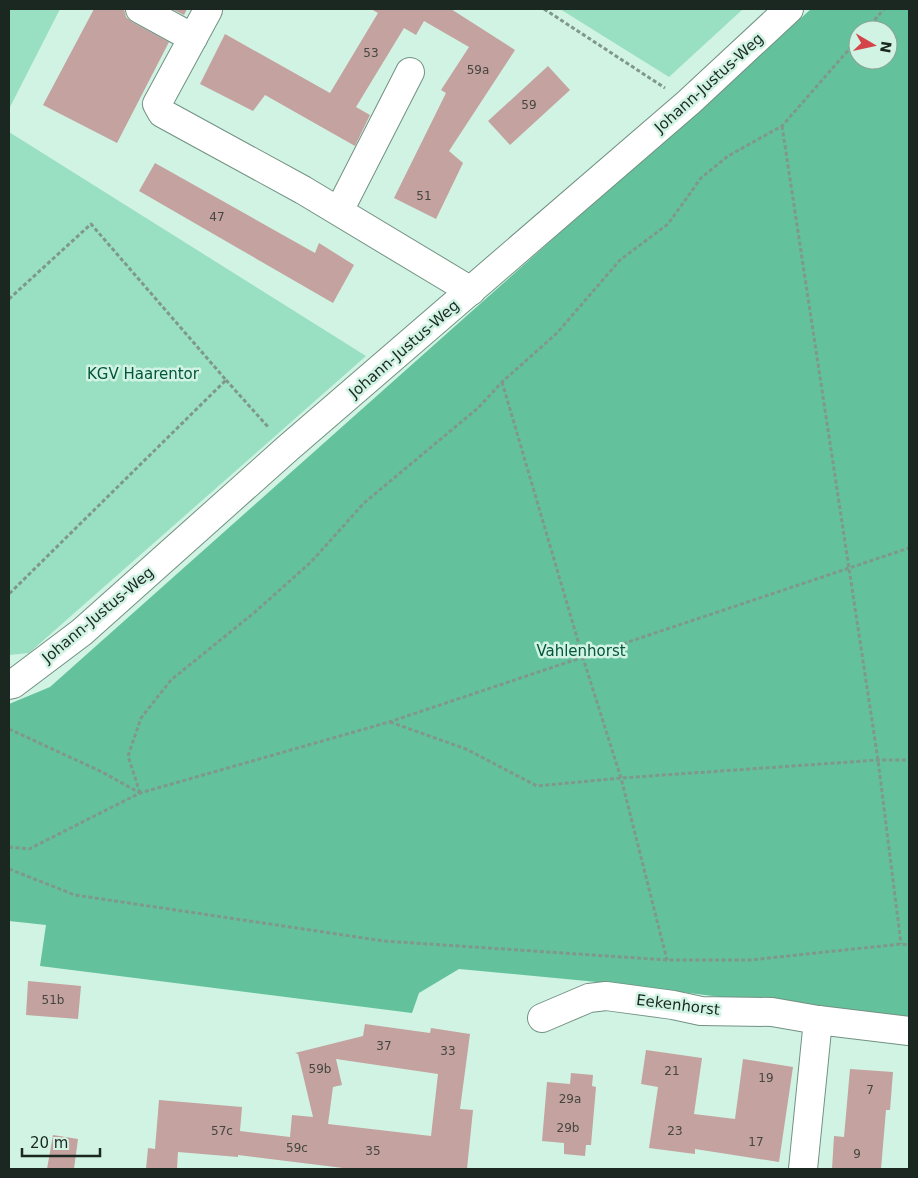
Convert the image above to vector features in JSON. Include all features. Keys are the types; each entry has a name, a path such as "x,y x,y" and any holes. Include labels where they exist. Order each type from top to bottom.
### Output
{"street":[{"path":"140,9 193,38"},
{"name":"Johann-Justus-Weg","path":"10,686 82,632 288,448 689,102 789,9"},
{"path":"208,10 157,104 162,113 303,190 471,291"},
{"path":"339,211 410,72"},
{"name":"Eekenhorst","path":"542,1018 589,998 606,996 673,1005 700,1011 772,1012 818,1020 909,1031"},
{"path":"803,1169 818,1020"}],"path":[{"path":"544,9 689,102"},
{"path":"875,20 884,9"},
{"path":"140,793 128,756 141,718 171,680 255,612 311,562 364,503 478,408 502,382 557,333 620,260 668,224 701,178 728,156 782,126 848,50"},
{"path":"782,126 878,760 901,944"},
{"path":"9,299 91,224 226,380 288,448"},
{"path":"9,594 226,380"},
{"path":"502,382 583,658 621,778 667,960"},
{"path":"9,847 30,849 140,793 389,722 909,548"},
{"path":"389,722 466,749 537,786 621,778 878,760 909,760"},
{"path":"9,729 31,741 102,772 140,793"},
{"path":"9,869 76,895 384,940 667,960 750,960 901,944 909,945"}],"green space":[{"path":"9,9 60,9 9,109"},
{"path":"560,9 743,9 669,77"},
{"name":"Vahlenhorst","path":"811,9 909,9 909,1021 618,984 459,969 419,993 412,1013 40,966 46,925 9,921 9,704 50,687"},
{"name":"KGV Haarentor","path":"9,132 366,356 29,653 9,655"}],"building":[{"path":"94,9 124,9 126,17 132,22 169,42 117,143 43,105"},
{"path":"172,9 187,9 184,15"},
{"path":"371,9 451,9 515,50 449,151 463,163 436,219 394,198 446,93 441,90 469,47 424,21 416,35 404,28 356,107 370,115 355,146 265,95 253,111 200,84 225,34 330,93 378,13"},
{"path":"548,66 570,90 510,145 488,121"},
{"path":"155,163 315,253 319,243 354,265 333,303 139,191"},
{"path":"28,981 81,986 78,1019 26,1015"},
{"path":"365,1024 430,1033 431,1028 470,1034 460,1109 473,1110 467,1169 351,1169 238,1155 238,1157 178,1152 177,1169 146,1169 148,1148 155,1149 159,1100 242,1107 240,1131 290,1137 292,1115 313,1117 298,1054 295,1053 363,1036","holes":["336,1059 438,1074 431,1136 328,1124 333,1087 342,1085"]},
{"path":"646,1050 702,1058 694,1114 735,1119 743,1059 793,1067 779,1162 695,1149 695,1154 649,1148 658,1087 641,1084"},
{"path":"850,1069 893,1072 890,1110 886,1110 881,1169 832,1169 834,1136 844,1137"},
{"path":"571,1073 593,1075 592,1086 596,1087 591,1145 586,1145 585,1156 564,1154 564,1143 542,1141 547,1082 570,1084"},
{"path":"53,1135 78,1139 74,1169 47,1169"}]}
